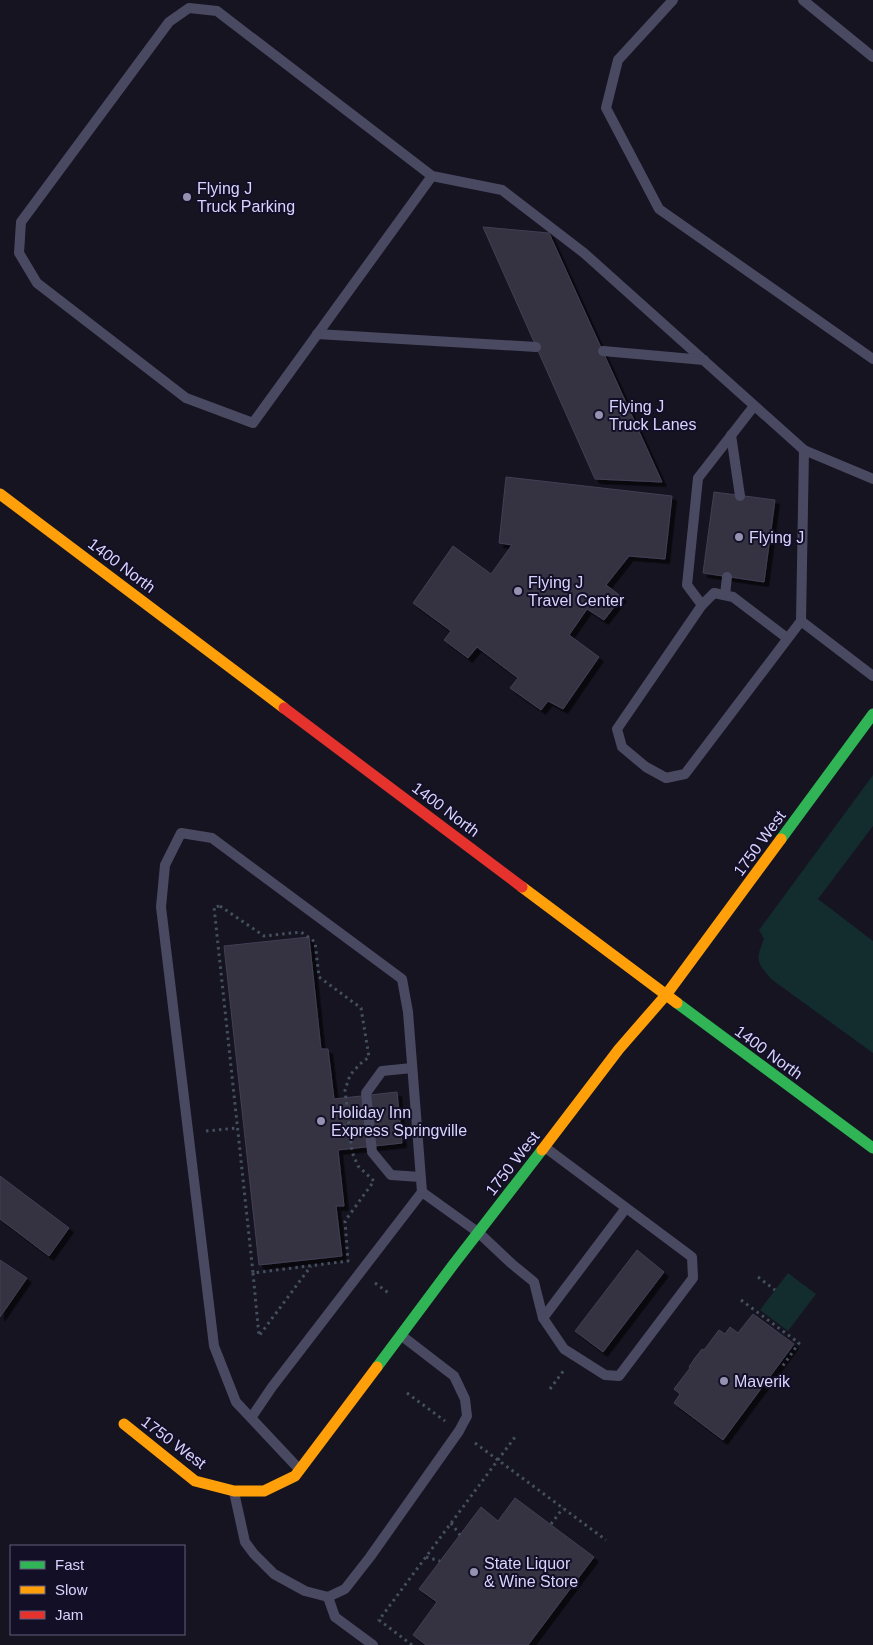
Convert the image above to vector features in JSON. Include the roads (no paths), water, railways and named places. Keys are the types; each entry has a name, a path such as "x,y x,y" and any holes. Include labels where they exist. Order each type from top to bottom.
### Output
{"street":[{"name":"1400 North","path":"0,494 666,996 873,1148"},
{"name":"1750 West","path":"124,1424 196,1481 234,1491 264,1491 295,1476 400,1335 619,1050 666,996 873,714"}],"lane":[{"path":"672,0 618,60 606,108 659,209 873,359"},
{"path":"803,0 873,57"},
{"path":"432,176 253,424 186,398 37,282 19,252 21,222 169,22 189,8 217,11 432,176 502,190 584,253 804,450 873,479"},
{"path":"317,334 536,347"},
{"path":"603,351 704,360"},
{"path":"702,605 687,585 698,478 754,406"},
{"path":"731,435 740,496"},
{"path":"787,638 733,597 714,593 702,605 617,729 622,748 646,767 666,778 685,774 800,621 804,450"},
{"path":"725,595 727,577"},
{"path":"800,621 873,676"},
{"path":"251,1418 272,1387 422,1192 408,1012 402,979 212,838 181,833 165,865 161,906 214,1346 236,1402 251,1418 300,1470"},
{"path":"412,1068 382,1071 366,1093 372,1152 391,1175 420,1177"},
{"path":"422,1192 478,1233 534,1282 543,1318 564,1349 605,1375 619,1376 693,1278 692,1256 545,1147"},
{"path":"543,1318 626,1208"},
{"path":"234,1491 245,1542 274,1574 306,1591 328,1597 345,1589 370,1558 459,1431 467,1416 465,1398 454,1376 400,1335"},
{"path":"328,1597 334,1617 373,1645"}],"place":[{"name":"Flying J Truck Parking","path":"187,197"},
{"name":"Flying J Truck Lanes","path":"599,415"},
{"name":"Flying J","path":"739,537"},
{"name":"Flying J Travel Center","path":"518,591"},
{"name":"Holiday Inn Express Springville","path":"321,1121"},
{"name":"Maverik","path":"724,1381"},
{"name":"State Liquor & Wine Store","path":"474,1572"}]}
